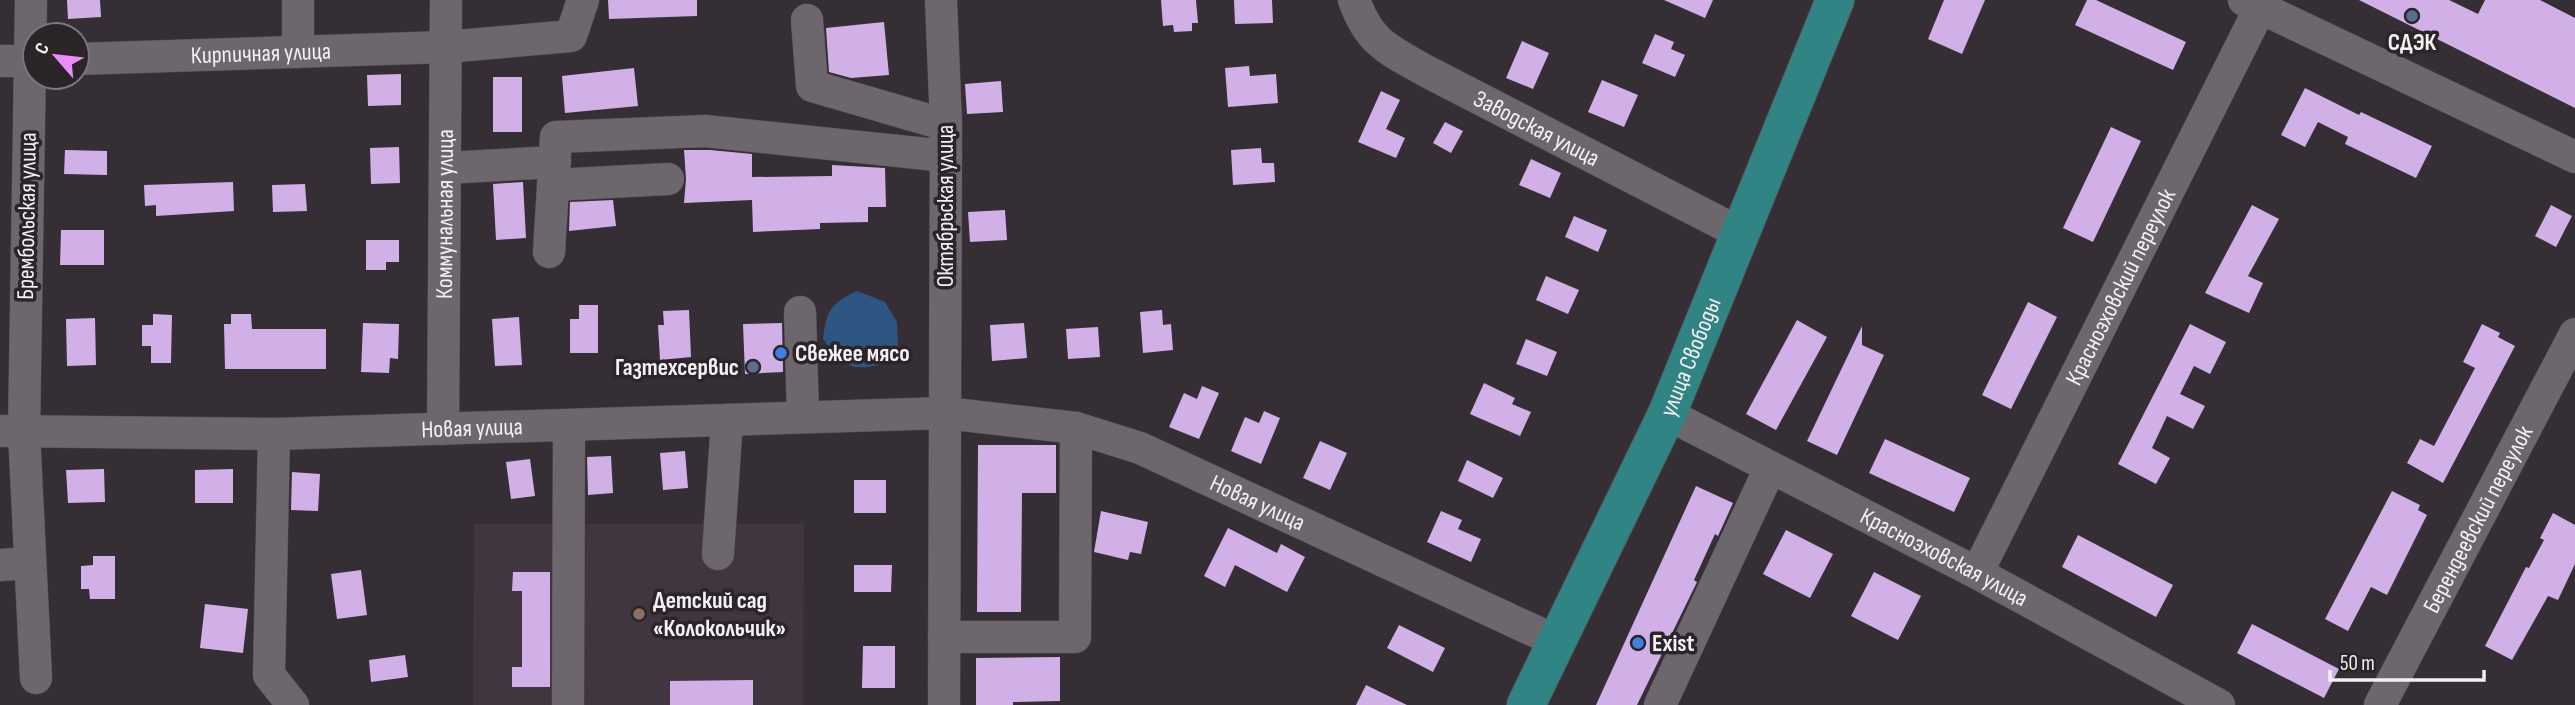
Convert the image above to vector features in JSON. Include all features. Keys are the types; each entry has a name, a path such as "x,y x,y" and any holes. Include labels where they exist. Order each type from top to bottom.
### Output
{"main road":[{"name":"улица Свободы","path":"1526,705 1667,414 1835,0"}],"street":[{"name":"Брембольская улица","path":"28,21 31,0"},
{"path":"298,0 298,52"},
{"name":"Коммунальная улица","path":"443,429 446,0"},
{"name":"Кирпичная улица","path":"91,59 446,47 571,36 583,0"},
{"name":"Октябрьская улица","path":"941,0 946,125 945,413"},
{"name":"Заводская улица","path":"1354,0 1360,17 1377,41 1396,53 1741,233"},
{"path":"2256,3 2575,157"},
{"name":"Красноэховский переулок","path":"1977,573 2256,3"},
{"path":"807,20 812,86 946,125"},
{"name":"Брембольская улица","path":"21,91 12,431 15,564 36,678"},
{"path":"549,252 556,137 705,131 946,156"},
{"path":"445,168 668,179"},
{"path":"800,312 803,418"},
{"name":"Берендеевский переулок","path":"2380,705 2575,334"},
{"path":"944,705 945,413"},
{"name":"Новая улица","path":"12,431 274,434 945,413 1076,428 1140,448 1556,641"},
{"name":"Красноэховская улица","path":"1667,414 1977,573 2219,705"},
{"path":"718,554 727,420"},
{"path":"568,705 569,425"},
{"path":"944,638 1074,637 1076,428"},
{"path":"274,434 269,675 293,705"},
{"path":"1660,705 1770,468"}],"shaded area":[{"name":"Детский сад «Колокольчик»","path":"474,524 804,524 803,705 473,705"}],"water":[{"path":"857,291 885,302 897,322 898,346 888,362 866,367 850,365 836,356 823,338 831,309"}],"building":[{"path":"67,0 100,0 101,17 68,19"},
{"path":"608,0 697,0 697,16 609,19"},
{"path":"1161,0 1196,0 1198,23 1192,23 1192,31 1174,32 1173,25 1163,26"},
{"path":"1234,0 1272,0 1273,23 1235,24"},
{"path":"1664,0 1713,0 1705,18"},
{"path":"1944,0 1985,0 1962,54 1928,39"},
{"path":"2087,0 2096,0 2186,42 2173,70 2075,25"},
{"path":"2359,0 2449,0 2478,14 2485,0 2540,0 2575,18 2575,108"},
{"path":"884,22 889,75 851,78 829,72 826,28"},
{"path":"1655,34 1674,42 1671,49 1685,55 1675,77 1642,63"},
{"path":"1522,41 1549,53 1533,89 1506,78"},
{"path":"1249,66 1250,76 1276,74 1278,103 1228,107 1225,68"},
{"path":"634,68 638,106 565,113 562,76"},
{"path":"401,74 401,105 368,106 367,75"},
{"path":"493,77 522,77 522,132 493,132"},
{"path":"1602,80 1638,95 1624,127 1588,112"},
{"path":"1001,81 1003,112 967,114 965,84"},
{"path":"2305,88 2359,115 2361,112 2432,146 2416,178 2345,144 2348,137 2318,122 2305,147 2281,135"},
{"path":"1381,91 1400,100 1386,129 1405,138 1396,158 1358,142"},
{"path":"1445,122 1463,131 1451,153 1433,143"},
{"path":"2111,127 2141,141 2093,242 2063,228"},
{"path":"399,147 400,183 371,184 370,148"},
{"path":"1261,148 1262,163 1274,163 1275,182 1233,185 1231,150"},
{"path":"65,150 107,151 107,175 64,174"},
{"path":"684,150 752,154 752,177 832,176 832,165 885,168 886,207 868,207 868,222 820,223 820,229 753,232 752,200 684,203"},
{"path":"1531,159 1561,173 1550,198 1519,185"},
{"path":"233,182 234,211 156,216 156,205 145,206 144,185"},
{"path":"523,182 526,238 496,240 493,184"},
{"path":"305,184 307,211 273,212 272,185"},
{"path":"613,200 616,226 569,231 570,202"},
{"path":"2252,205 2279,219 2248,276 2263,283 2249,313 2205,293"},
{"path":"2551,205 2572,216 2556,247 2535,236"},
{"path":"1005,210 1007,240 970,242 968,212"},
{"path":"1574,216 1607,230 1598,252 1565,237"},
{"path":"61,230 104,230 104,265 60,265"},
{"path":"366,240 399,240 399,262 386,262 386,270 366,270"},
{"path":"1546,276 1579,290 1568,314 1536,300"},
{"path":"2028,302 2057,317 2011,409 1982,395"},
{"path":"579,305 598,305 598,353 570,353 570,319 579,319"},
{"path":"689,310 691,357 660,360 658,325 664,325 663,311"},
{"path":"1162,310 1163,325 1171,324 1173,350 1143,353 1140,312"},
{"path":"153,314 172,315 171,363 151,363 151,346 142,346 142,325 153,325"},
{"path":"231,314 251,314 252,329 326,329 326,369 225,369 224,324 231,324"},
{"path":"519,317 522,365 495,366 492,319"},
{"path":"95,318 96,365 67,366 66,319"},
{"path":"1797,320 1827,337 1776,430 1746,414"},
{"path":"363,323 399,324 398,359 390,358 389,373 361,372"},
{"path":"782,323 783,372 745,374 743,324"},
{"path":"1024,323 1027,358 992,361 990,325"},
{"path":"2190,324 2226,342 2210,374 2194,366 2180,394 2205,406 2193,429 2167,416 2152,448 2170,458 2156,484 2118,464"},
{"path":"2482,324 2500,333 2498,337 2515,346 2443,483 2407,463 2420,439 2434,446 2475,368 2463,362"},
{"path":"1862,326 1862,345 1884,355 1837,455 1807,441"},
{"path":"1098,327 1100,357 1068,359 1066,329"},
{"path":"1526,339 1557,352 1547,376 1516,364"},
{"path":"1484,383 1515,398 1512,404 1531,412 1520,436 1470,414"},
{"path":"1202,386 1219,393 1199,439 1169,427 1184,393 1197,399"},
{"path":"1264,411 1280,418 1261,464 1231,451 1245,417 1259,423"},
{"path":"1885,439 1970,478 1954,512 1869,473"},
{"path":"1320,441 1347,453 1330,490 1303,478"},
{"path":"978,445 1056,445 1056,493 1022,493 1021,612 977,612"},
{"path":"685,451 688,488 663,490 660,453"},
{"path":"611,456 613,493 588,495 587,457"},
{"path":"530,459 535,496 511,499 506,462"},
{"path":"1467,460 1503,478 1493,498 1458,481"},
{"path":"104,469 105,502 68,503 66,470"},
{"path":"233,469 233,503 195,503 195,470"},
{"path":"292,472 320,474 318,511 291,510"},
{"path":"854,480 886,480 886,513 854,513"},
{"path":"1696,486 1733,503 1694,580 1697,582 1637,705 1596,705"},
{"path":"2392,491 2420,505 2418,510 2427,515 2387,595 2371,587 2348,631 2325,619"},
{"path":"1101,511 1148,522 1141,554 1130,552 1128,560 1094,552"},
{"path":"1441,511 1462,520 1458,529 1481,539 1471,562 1427,542"},
{"path":"2553,513 2575,525 2575,564 2558,600 2548,596 2512,660 2485,646 2526,567 2529,568 2544,540 2540,538"},
{"path":"1228,528 1277,553 1281,544 1305,557 1287,592 1235,565 1225,587 1204,576"},
{"path":"1786,530 1833,554 1810,598 1763,574"},
{"path":"2078,535 2173,585 2156,617 2062,567"},
{"path":"93,556 115,556 115,599 90,599 89,589 81,589 81,566 93,565"},
{"path":"854,565 892,565 891,592 854,592"},
{"path":"361,570 367,615 337,619 331,574"},
{"path":"513,572 550,572 550,687 512,687 512,667 522,667 522,591 512,591"},
{"path":"1874,572 1921,596 1898,640 1851,616"},
{"path":"205,604 248,609 243,653 200,648"},
{"path":"2252,624 2339,669 2324,698 2237,653"},
{"path":"1399,625 1445,648 1433,672 1387,648"},
{"path":"863,646 895,646 895,688 862,688"},
{"path":"405,655 408,677 371,682 369,660"},
{"path":"1060,657 1060,701 976,705 976,658"},
{"path":"753,680 753,705 670,705 670,681"},
{"path":"1366,685 1407,705 1356,705"}],"place":[{"name":"СДЭК","path":"2412,16"},
{"name":"Свежее мясо","path":"781,353"},
{"name":"Газтехсервис","path":"753,367"},
{"name":"Детский сад «Колокольчик»","path":"639,614"},
{"name":"Exist","path":"1638,643"}]}
